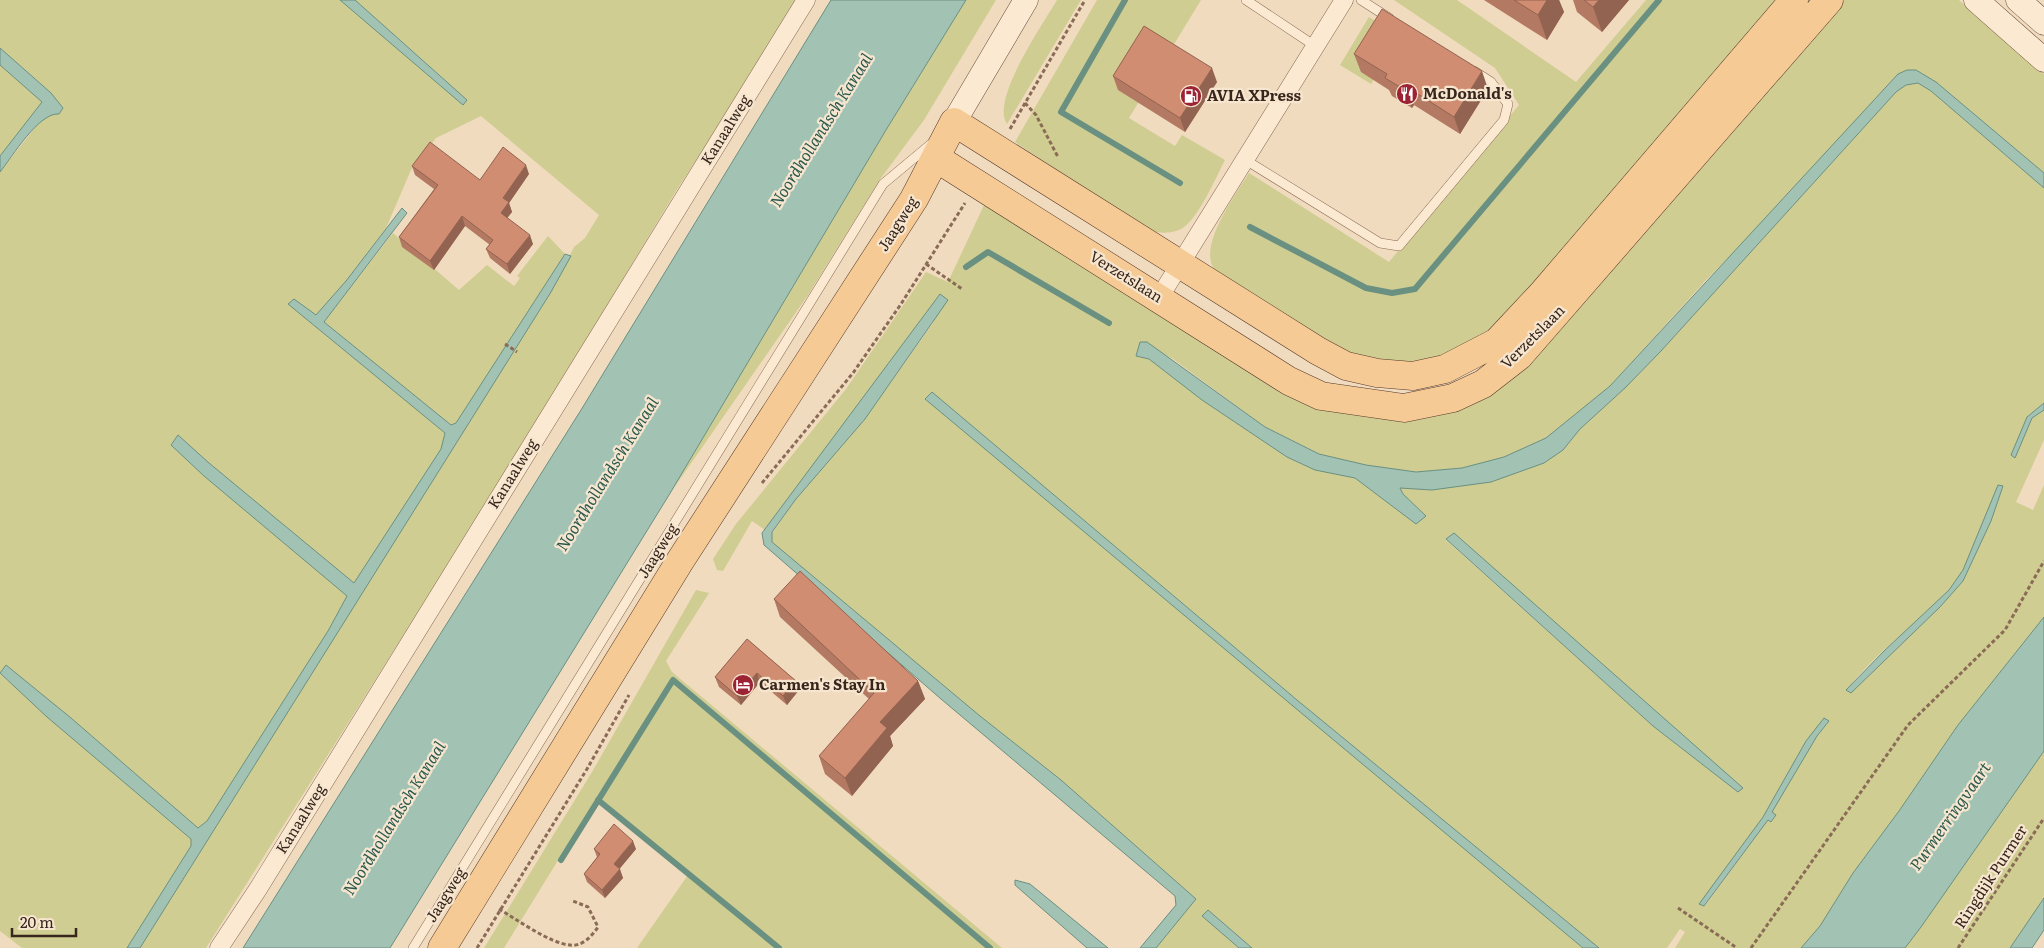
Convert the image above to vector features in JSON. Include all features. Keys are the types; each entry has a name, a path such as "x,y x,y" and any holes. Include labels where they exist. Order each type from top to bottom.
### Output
{"main road":[{"name":"Jaagweg","path":"442,948 680,561 914,199 924,160 954,122 1026,0"},
{"name":"Verzetslaan","path":"954,122 1318,351 1346,366 1377,373 1413,376 1445,369 1497,342 1542,294 1794,0"},
{"name":"Verzetslaan","path":"924,160 978,184 1289,381 1321,396 1404,408 1453,398 1484,384 1519,356 1829,0"},
{"path":"1976,0 2044,60"},
{"path":"2018,0 2044,23"}],"street":[{"name":"Kanaalweg","path":"219,948 268,872 806,0"},
{"path":"1159,298 1344,0"}],"lane":[{"path":"1246,0 1315,46"},
{"path":"1361,0 1394,20"},
{"path":"1244,159 1380,243 1399,246 1504,120 1508,104 1492,82 1467,67"},
{"name":"Jaagweg","path":"413,948 883,184 924,160"}],"path":[{"path":"997,149 1085,0"},
{"path":"757,489 853,372 978,184"},
{"path":"926,264 962,289"},
{"path":"505,344 517,352"},
{"path":"1752,948 1908,725 2005,630 2044,561"},
{"path":"477,948 587,769 629,694"},
{"name":"Ringdijk Purmer","path":"1958,948 2044,818"},
{"path":"475,894 546,936 570,946 589,939 598,927 588,906 573,900"},
{"path":"1678,908 1736,948"},
{"path":"561,942 565,948"}],"shaded area":[{"path":"0,0 340,0 463,104 467,100 355,0 801,0 676,191 516,457 206,948 140,948 551,292 574,247 585,238 599,215 481,116 436,138 411,170 386,228 346,281 316,316 294,299 288,304 445,433 441,449 354,584 178,436 171,444 204,476 347,596 328,631 207,821 198,828 71,718 6,665 0,673 0,172 41,120 63,108 51,93 0,48"},
{"path":"966,0 996,0 924,120 881,178 808,295 669,495 886,130"},
{"path":"1057,0 1081,0 1007,124 1004,113 1006,98 1012,81 1020,62"},
{"path":"1097,0 1201,0 1129,118 1175,146 1182,135 1225,160 1199,209 1186,226 1179,230 1164,233 1149,231 1015,142"},
{"path":"1394,0 1457,0 1576,82 1646,0 1784,0 1493,334 1467,350 1401,367 1345,354 1225,280 1214,269 1210,259 1211,247 1221,220 1249,173 1389,262 1519,105 1495,68"},
{"path":"1844,0 1959,0 2044,74 2044,173 1936,82 1916,70 1706,280 1610,386 1546,438 1504,457 1462,468 1416,472 1366,465 1319,454 1265,427 1173,359 1140,342 1136,356 1149,359 1202,400 1287,457 1315,470 1355,478 1416,524 1426,516 1403,494 1400,488 1432,490 1563,450 1580,429 1625,388 1661,351 1896,92 1906,85 1918,83 1931,91 2044,188 2044,403 2027,417 2026,431 2032,418 2044,410 2044,440 2016,502 2033,510 2044,485 2044,617 1958,725 1899,811 1853,873 1820,926 1801,948 1675,948 1685,932 1680,929 1667,948 1599,948 1297,700 932,392 1279,693 1583,948 1252,948 1208,910 1203,916 1239,948 1156,948 1196,899 1061,780 980,716 772,542 772,533 796,499 865,419 933,323 940,294 765,530 752,521 723,571 717,570 713,559 736,524 846,389 926,272 948,282 985,203 1270,379 1402,417 1530,362","holes":["2003,486 1991,521 1963,581 1940,607 1851,693 1847,690 1870,663 1936,604 1956,581 1972,555","1454,533 1738,792 1653,726 1446,540","1829,721 1817,736 1771,812 1776,815 1772,822 1768,820 1705,906 1700,904 1763,817 1806,741"]},
{"path":"1369,17 1400,36 1371,84 1340,65"},
{"path":"0,65 43,102 0,156"},
{"path":"393,233 459,290 487,265 514,286 520,278 517,276 548,236 565,254 456,423 451,425 324,322"},
{"path":"696,590 709,593 666,661 672,672 1002,948 637,948 688,875 597,797 504,948 484,948 592,772"},
{"path":"0,674 191,839 191,846 127,948 22,948 0,931"},
{"path":"2044,751 2044,898 2010,948 1905,948"}],"water":[{"path":"340,0 355,0 467,100 463,105"},
{"name":"Noordhollandsch Kanaal","path":"831,0 966,0 886,130 669,495 390,948 243,948 581,410"},
{"path":"0,48 51,93 63,108 59,114 51,115 35,128 0,172 0,156 42,102 0,65"},
{"path":"1907,70 1916,70 1936,82 2044,173 2044,188 1931,91 1918,83 1906,85 1896,92 1661,351 1625,388 1580,429 1563,450 1544,463 1491,482 1432,490 1400,488 1403,494 1426,516 1416,524 1355,478 1315,470 1287,457 1202,400 1149,359 1136,356 1140,342 1147,342 1265,427 1319,454 1366,465 1416,472 1462,468 1504,457 1546,438 1610,386 1898,74"},
{"path":"402,208 407,213 324,322 451,425 456,423 565,254 571,256 551,292 140,948 127,948 191,846 191,839 47,717 0,673 6,665 71,718 198,828 207,821 328,631 347,596 204,476 171,445 178,435 354,583 441,449 445,433 288,304 294,299 316,315 346,281"},
{"path":"940,294 948,300 865,419 796,499 772,532 772,542 980,716 1061,780 1196,899 1156,948 1140,948 1176,905 1175,896 941,699 764,545 762,533"},
{"path":"932,392 1297,700 1599,948 1583,948 925,399"},
{"path":"2044,403 2044,410 2032,418 2015,458 2011,455 2027,417"},
{"path":"1998,485 2003,486 1991,521 1963,581 1940,607 1851,693 1846,690 1884,651 1949,590 1963,570"},
{"path":"1454,533 1743,788 1738,792 1653,726 1446,539"},
{"name":"Purmerringvaart","path":"2044,617 2044,751 1921,927 1905,948 1801,948 1820,926 1853,873 1899,811 1958,725"},
{"path":"1824,718 1829,721 1817,736 1772,812 1776,815 1771,822 1768,820 1704,906 1699,904 1763,817 1806,741"},
{"path":"1015,880 1030,884 1108,948 1087,948 1015,885"},
{"path":"2044,898 2044,930 2032,948 2010,948"},
{"path":"1208,910 1252,948 1239,948 1202,916"}],"building":[{"path":"1514,0 1547,0 1538,15"},
{"path":"1584,0 1599,0 1593,7"},
{"path":"1382,9 1482,71 1454,117 1407,87 1405,90 1385,78 1387,74 1354,54"},
{"path":"1144,26 1212,68 1180,118 1113,76"},
{"path":"430,142 480,180 503,147 526,165 503,198 509,202 501,213 530,235 507,264 486,249 493,240 462,216 430,261 399,237 438,185 412,166"},
{"path":"800,571 918,681 880,722 887,728 845,778 819,756 874,693 774,599"},
{"path":"747,639 796,681 783,696 757,673 737,696 715,677"},
{"path":"614,824 633,841 614,864 620,869 602,890 584,874 600,854 594,849"}],"waterway":[{"path":"1125,0 1061,112 1180,183"},
{"path":"1250,227 1366,288 1392,293 1415,289 1659,0"},
{"path":"966,267 988,252 1109,323"},
{"path":"561,860 673,680 990,948"},
{"path":"598,800 779,948"}],"place":[{"name":"McDonald's","path":"1407,94"},
{"name":"AVIA XPress","path":"1191,96"},
{"name":"Carmen's Stay In","path":"743,685"}]}
